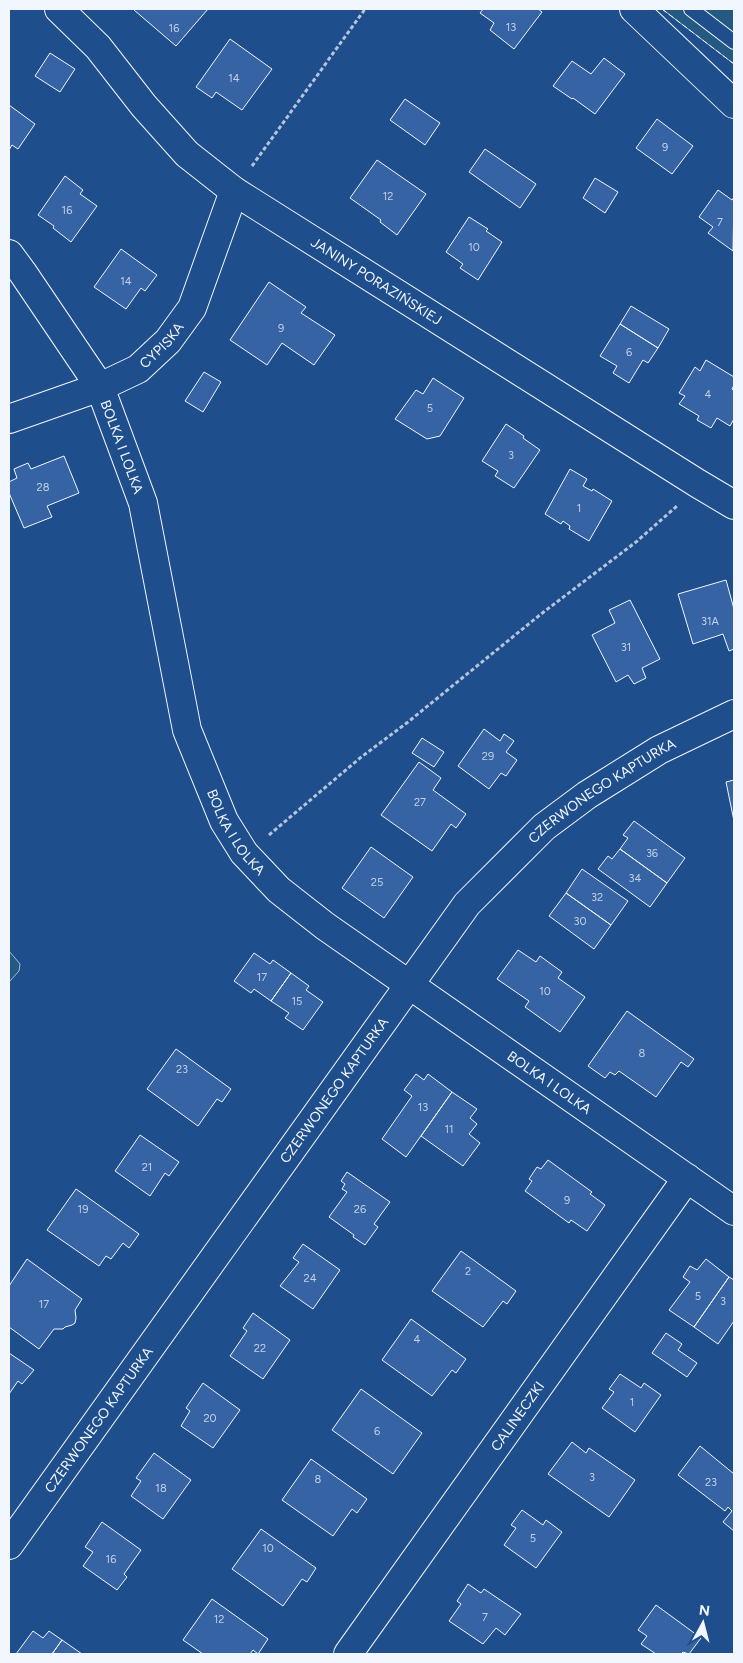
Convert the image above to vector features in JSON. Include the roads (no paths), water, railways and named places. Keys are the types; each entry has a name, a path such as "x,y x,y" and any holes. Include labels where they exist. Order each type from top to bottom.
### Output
{"street":[{"name":"JANINY PORAZIŃSKIEJ","path":"60,9 98,47 144,106 187,154 234,191 734,505"},
{"path":"634,9 733,101"},
{"name":"CYPISKA","path":"9,419 100,387 138,369 168,341 192,308 234,191"},
{"name":"BOLKA I LOLKA","path":"9,254 100,387 143,504 187,730 224,821 244,853 279,890 326,926 734,1211"},
{"name":"CZERWONEGO KAPTURKA","path":"9,1545 467,904 544,827 587,795 659,750 734,714"},
{"name":"CALINECZKI","path":"348,1654 687,1178"}],"lane":[{"path":"690,9 734,42"}]}
